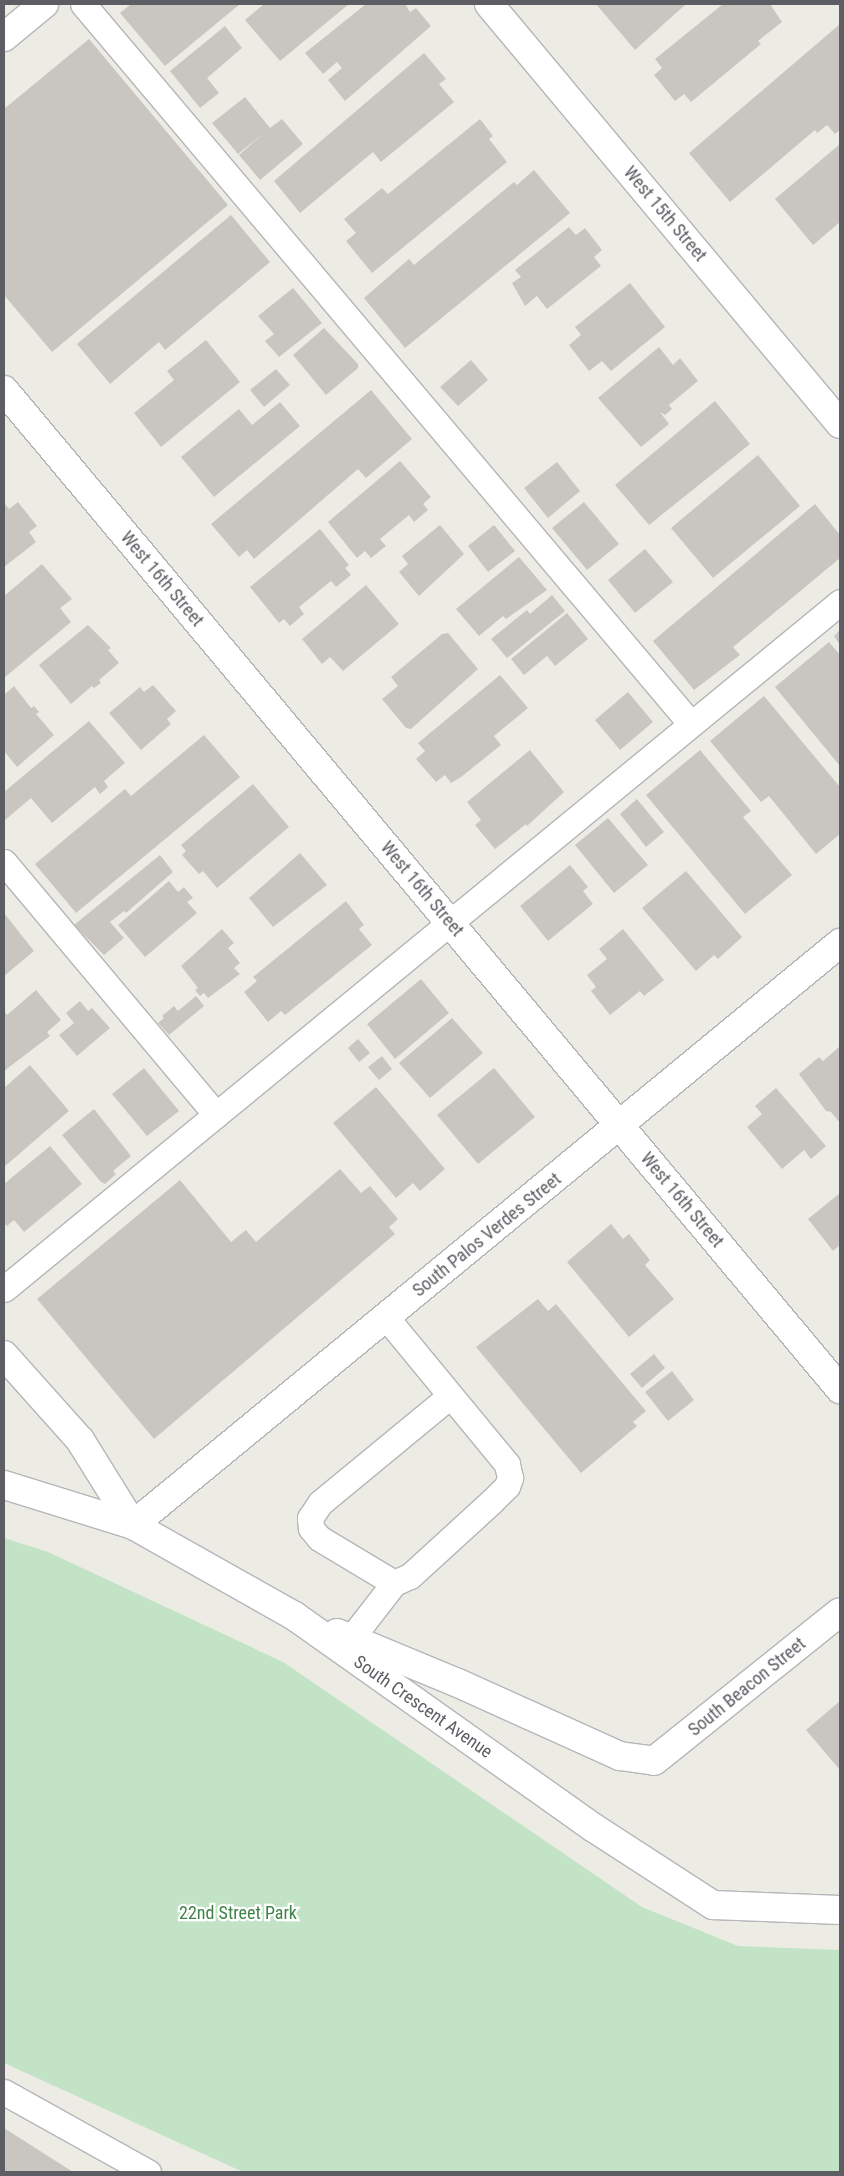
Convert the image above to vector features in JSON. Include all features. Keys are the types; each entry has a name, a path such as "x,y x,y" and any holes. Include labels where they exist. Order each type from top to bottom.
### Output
{"street":[{"path":"4,37 44,4"},
{"name":"West 15th Street","path":"489,4 840,424"},
{"name":"West 16th Street","path":"4,390 840,1389"},
{"name":"South Palos Verdes Street","path":"132,1526 840,943"},
{"path":"4,1355 80,1440 132,1526"},
{"name":"South Crescent Avenue","path":"4,1485 132,1526 345,1644 594,1828 713,1905 840,1910"},
{"name":"South Beacon Street","path":"345,1644 458,1683 620,1756 654,1761 840,1612"}],"lane":[{"path":"83,4 691,724"},
{"path":"4,1289 448,921 840,602"},
{"path":"4,862 216,1115"},
{"path":"345,1644 394,1583 410,1576 507,1486 510,1478 507,1464 386,1317"},
{"path":"394,1583 319,1538 311,1528 310,1518 320,1503 450,1396"},
{"path":"4,2092 148,2172"}],"green space":[{"name":"22nd Street Park","path":"4,1538 48,1552 283,1662 642,1907 738,1946 840,1950 840,2172 243,2172 4,2063"}],"building":[{"path":"131,4 240,4 165,66 120,13"},
{"path":"264,4 349,4 280,61 245,20"},
{"path":"366,4 405,4 410,12 416,8 431,26 345,101 328,80 342,68 337,62 323,74 305,53"},
{"path":"596,4 686,4 635,50"},
{"path":"723,4 770,4 782,22 758,41 761,44 691,102 684,94 675,101 654,75 662,68 655,59"},
{"path":"840,24 840,130 835,134 827,125 817,133 815,130 730,202 689,153"},
{"path":"225,26 242,48 207,78 219,93 200,108 170,71"},
{"path":"89,39 228,205 52,352 4,295 4,109"},
{"path":"424,53 446,79 439,84 454,102 381,162 373,152 300,213 274,181"},
{"path":"245,97 270,128 282,119 303,144 260,180 239,155 264,133 238,154 212,123"},
{"path":"480,119 493,136 489,139 507,162 372,273 346,241 356,233 344,219 382,188 388,194"},
{"path":"840,144 840,222 813,245 775,199"},
{"path":"534,170 570,213 405,348 364,298 409,259 414,265 514,182 517,185"},
{"path":"231,215 270,262 165,350 159,342 110,384 77,344"},
{"path":"569,227 576,235 585,228 602,250 594,257 601,266 547,309 537,296 525,306 512,283 521,277 515,270"},
{"path":"630,283 665,327 611,371 602,361 589,371 569,345 581,335 575,327"},
{"path":"293,288 322,323 279,357 265,341 274,334 258,316"},
{"path":"324,328 358,364 358,368 326,395 293,355"},
{"path":"206,340 240,382 161,447 134,413 174,380 167,371"},
{"path":"659,347 673,365 680,358 698,381 669,405 672,409 665,415 660,412 669,424 641,447 598,398"},
{"path":"471,360 488,380 458,406 440,387"},
{"path":"276,369 290,385 264,407 250,390"},
{"path":"371,390 412,439 366,478 358,469 254,559 247,550 239,557 211,524"},
{"path":"715,401 750,444 649,525 615,485"},
{"path":"280,402 300,426 214,497 181,457 239,409 252,425"},
{"path":"758,455 800,506 713,578 671,528"},
{"path":"400,461 431,497 423,504 428,510 414,522 409,515 380,539 386,546 371,558 365,551 357,558 328,522"},
{"path":"557,462 580,491 548,518 524,488"},
{"path":"18,502 37,526 29,532 36,542 4,567 4,503 9,509"},
{"path":"584,502 619,544 587,570 552,528"},
{"path":"815,504 840,535 840,558 733,647 740,655 694,690 653,641"},
{"path":"440,525 464,554 419,596 399,572 408,564 402,556"},
{"path":"494,525 515,551 488,572 468,546"},
{"path":"320,529 349,565 345,568 351,575 336,587 331,581 299,607 304,614 290,626 284,619 279,623 250,587"},
{"path":"645,549 673,582 635,613 608,580"},
{"path":"519,557 547,590 506,619 503,616 479,636 456,609"},
{"path":"42,564 72,599 60,608 71,622 4,678 4,596"},
{"path":"366,585 399,624 343,671 330,657 322,664 302,639"},
{"path":"552,595 565,611 507,658 491,639 527,610 530,614"},
{"path":"567,613 588,639 555,666 547,656 524,675 511,659"},
{"path":"88,625 111,648 108,650 119,663 99,680 101,683 94,688 92,686 71,704 39,665"},
{"path":"840,630 840,645 834,636"},
{"path":"448,633 478,669 411,729 406,728 382,699 398,686 391,677 442,634"},
{"path":"829,642 840,655 840,766 775,687"},
{"path":"500,675 528,708 494,736 501,745 451,783 445,775 436,782 416,759 425,751 418,743"},
{"path":"153,685 176,711 167,719 171,724 141,750 109,713 140,687 144,692"},
{"path":"14,686 31,708 34,706 39,712 36,714 54,735 17,767 4,751 4,695"},
{"path":"628,692 653,722 620,750 595,720"},
{"path":"764,696 840,787 840,834 816,854 769,796 761,802 710,741"},
{"path":"89,721 125,763 104,781 108,787 100,794 95,787 52,823 31,798 4,821 4,792"},
{"path":"204,735 240,777 76,913 35,864 125,789 131,796"},
{"path":"530,750 564,792 527,826 526,824 495,849 475,825 481,820 467,802"},
{"path":"700,750 751,811 743,817 792,875 745,914 646,795"},
{"path":"253,784 289,827 217,888 203,871 199,874 182,855 186,851 181,845"},
{"path":"637,799 664,832 646,847 620,814"},
{"path":"608,818 648,865 614,893 575,845"},
{"path":"300,853 327,885 273,927 249,898"},
{"path":"160,855 173,872 126,913 124,911 110,922 124,938 104,955 74,925"},
{"path":"570,865 588,887 583,891 593,904 548,941 520,906"},
{"path":"686,871 742,937 718,959 714,955 696,971 642,908"},
{"path":"169,881 178,892 184,887 193,898 187,902 197,913 145,957 118,925"},
{"path":"346,901 364,925 359,929 372,945 285,1015 281,1011 268,1022 244,992 257,981 253,977"},
{"path":"4,913 34,951 4,976"},
{"path":"222,929 234,943 228,948 240,963 234,968 240,974 208,998 204,993 200,996 195,990 198,988 181,966"},
{"path":"623,929 664,980 644,996 640,991 610,1015 591,991 596,987 587,975 607,959 599,949"},
{"path":"421,979 449,1013 395,1059 367,1024"},
{"path":"36,990 61,1020 47,1032 50,1036 4,1071 4,1011 7,1015"},
{"path":"196,996 204,1006 169,1035 158,1023 164,1018 162,1016 174,1006 178,1011"},
{"path":"80,1001 88,1011 92,1008 110,1028 77,1056 59,1035 74,1023 66,1013"},
{"path":"452,1018 483,1053 430,1098 399,1063"},
{"path":"358,1039 370,1053 359,1062 348,1048"},
{"path":"839,1047 840,1123 831,1112 826,1111 799,1074 819,1057 823,1061"},
{"path":"382,1056 392,1069 379,1080 368,1067"},
{"path":"30,1065 69,1111 4,1167 4,1088"},
{"path":"144,1068 179,1111 147,1136 112,1094"},
{"path":"494,1068 535,1117 478,1164 437,1115"},
{"path":"376,1087 445,1169 420,1191 413,1183 396,1198 333,1123"},
{"path":"776,1088 826,1146 811,1159 804,1150 782,1169 747,1127 762,1114 755,1106"},
{"path":"94,1109 131,1156 113,1171 116,1174 105,1184 100,1181 62,1135"},
{"path":"50,1146 82,1184 24,1232 14,1220 7,1226 4,1223 4,1184"},
{"path":"340,1169 361,1193 370,1186 398,1219 389,1227 395,1234 154,1439 37,1299 180,1180 231,1242 246,1230 256,1242"},
{"path":"840,1193 840,1245 833,1251 808,1219"},
{"path":"611,1224 623,1239 629,1234 650,1260 645,1265 674,1299 629,1337 567,1262"},
{"path":"538,1299 548,1311 556,1304 646,1411 633,1422 637,1426 581,1473 476,1347"},
{"path":"654,1354 665,1368 642,1388 630,1374"},
{"path":"672,1371 694,1400 668,1421 645,1392"},
{"path":"840,1701 840,1770 806,1730"},
{"path":"4,2128 73,2172 4,2172"}]}
